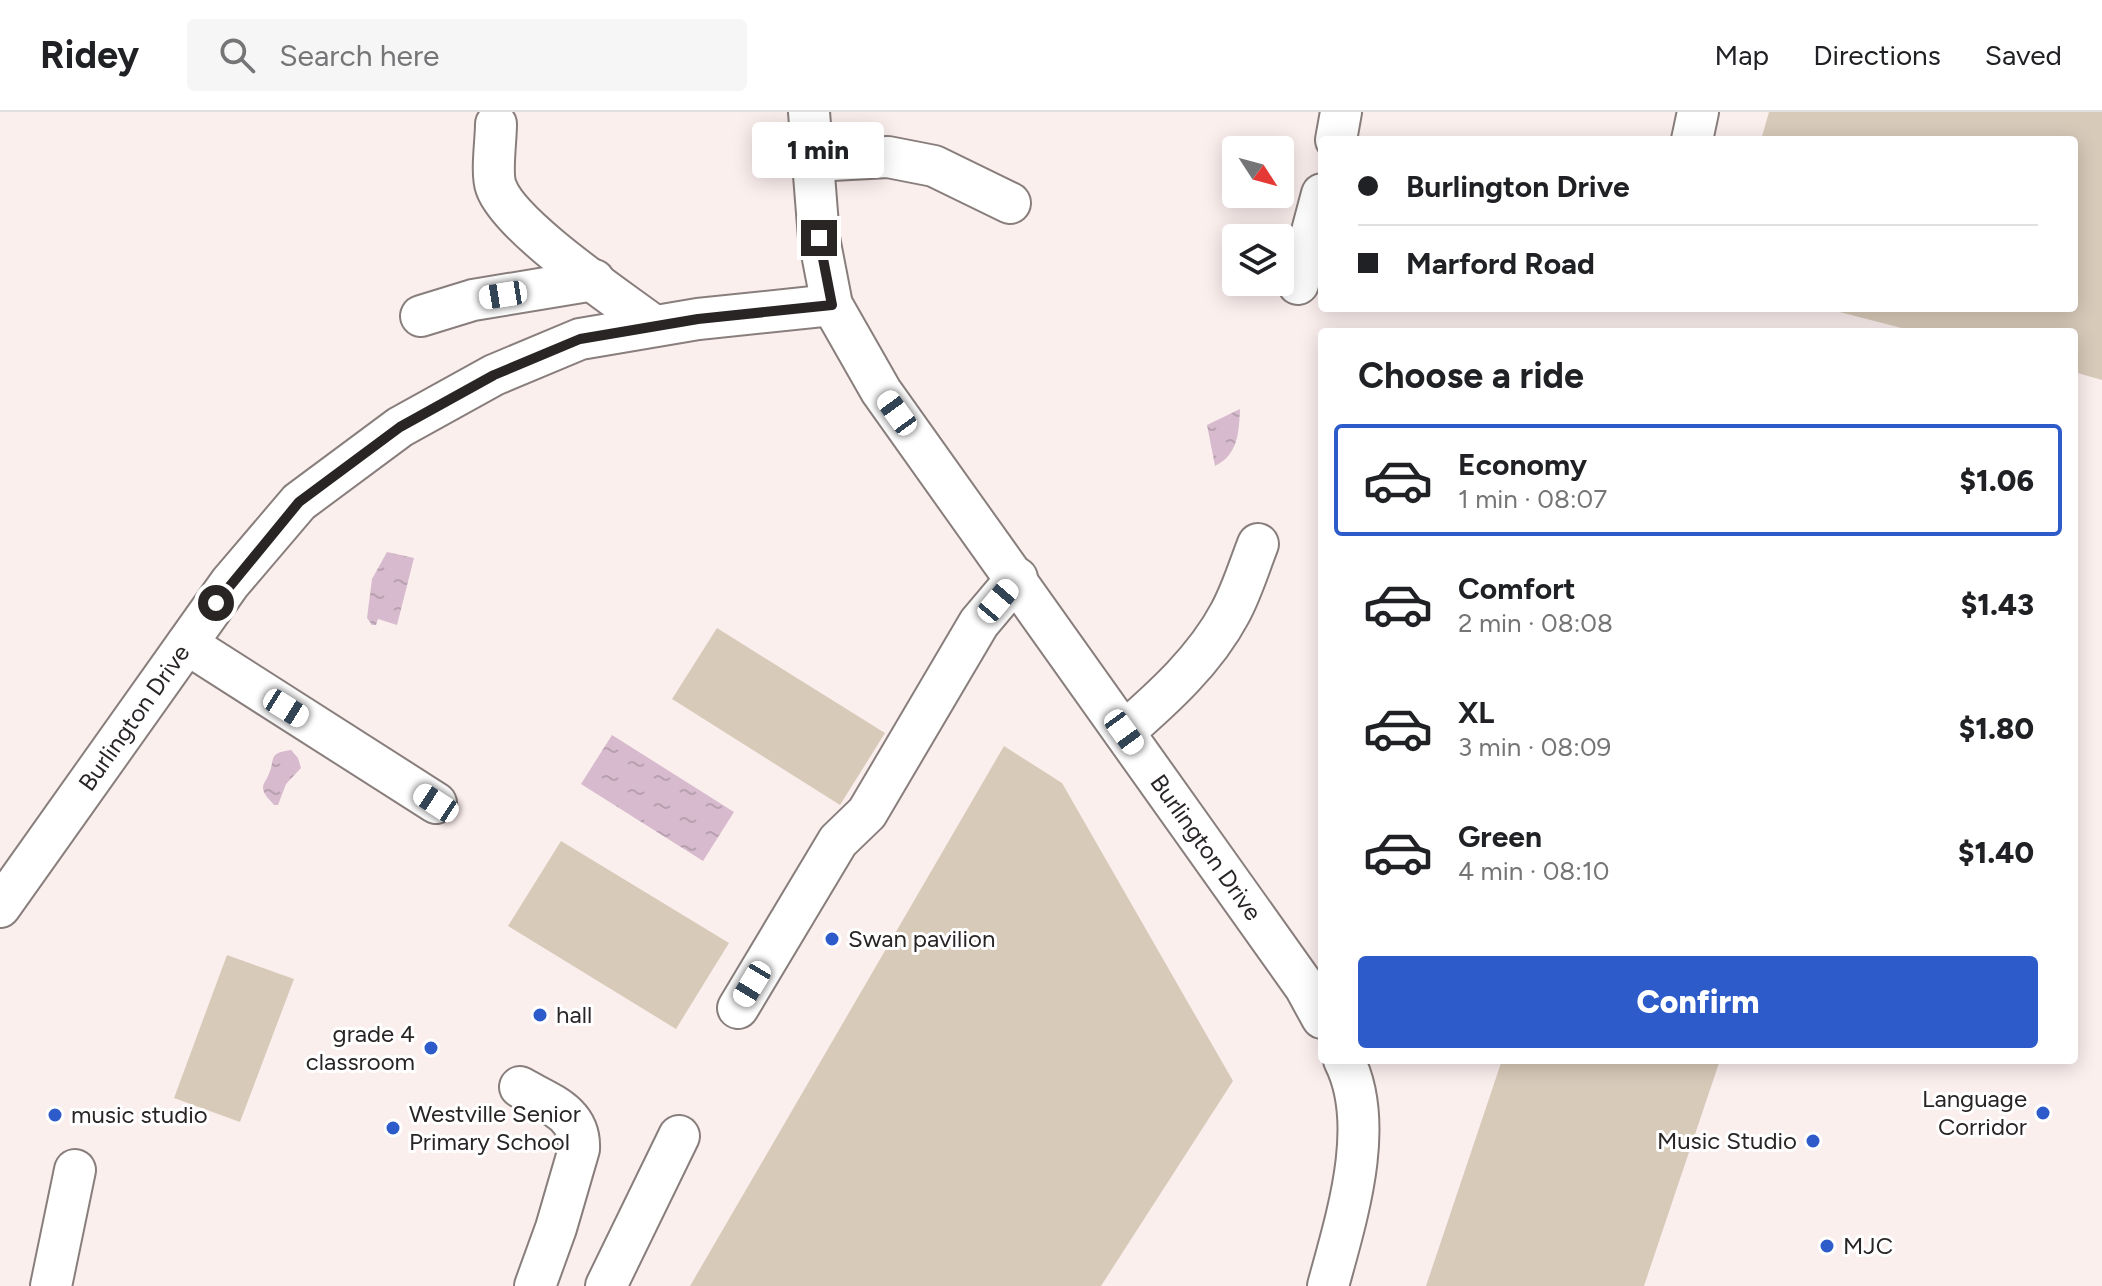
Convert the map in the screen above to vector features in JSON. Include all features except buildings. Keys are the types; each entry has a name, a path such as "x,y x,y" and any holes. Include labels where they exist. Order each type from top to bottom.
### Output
{"street":[{"path":"809,112 819,238 832,305"},
{"path":"1337,136 1341,112"},
{"path":"1693,136 1698,112"},
{"path":"496,124 495,185 507,207 529,230 654,326"},
{"path":"813,161 888,157 934,166 1010,203"},
{"path":"1298,284 1318,209"},
{"path":"421,316 473,300 594,280"},
{"name":"Burlington Drive","path":"0,907 230,583 299,502 400,427 494,375 580,339 654,326 832,305 881,391 1017,578 1305,987 1318,1011"},
{"path":"1124,732 1172,689 1201,655 1230,613 1258,544"},
{"path":"738,1008 838,841 867,813 979,623 1017,578"},
{"path":"187,644 436,803"},
{"path":"1328,1286 1358,1160 1354,1081 1346,1064"},
{"path":"520,1087 573,1120 580,1139 556,1228 535,1286"},
{"path":"606,1286 679,1136"},
{"path":"51,1286 75,1170"}],"shaded area":[{"path":"1769,112 2102,112 2102,380 2078,373 2078,328 1902,328 1840,312 2078,312 2078,136 1762,136"},
{"path":"717,628 885,733 840,805 672,699"},
{"path":"1004,746 1062,783 1233,1081 1101,1286 690,1286"},
{"path":"561,841 729,943 676,1029 508,926"},
{"path":"227,955 294,979 240,1122 174,1098"},
{"path":"1501,1064 1719,1064 1644,1286 1426,1286"}],"water":[{"path":"1240,409 1233,449 1215,466 1207,425"},
{"path":"387,552 414,558 397,625 378,619 376,625 372,625 367,618 372,579"},
{"path":"612,735 734,812 703,861 581,784"},
{"path":"291,750 301,768 286,784 278,805 274,805 263,788 275,755"}],"place":[{"name":"Swan pavilion","path":"832,939"},
{"name":"hall","path":"540,1015"},
{"name":"grade 4 classroom","path":"431,1048"},
{"name":"Language Corridor","path":"2043,1113"},
{"name":"music studio","path":"55,1115"},
{"name":"Westville Senior Primary School","path":"393,1128"},
{"name":"Music Studio","path":"1813,1141"},
{"name":"MJC","path":"1827,1246"}],"route":[{"path":"216,603 299,502 400,427 494,375 580,339 698,319 832,305 819,238"}]}
